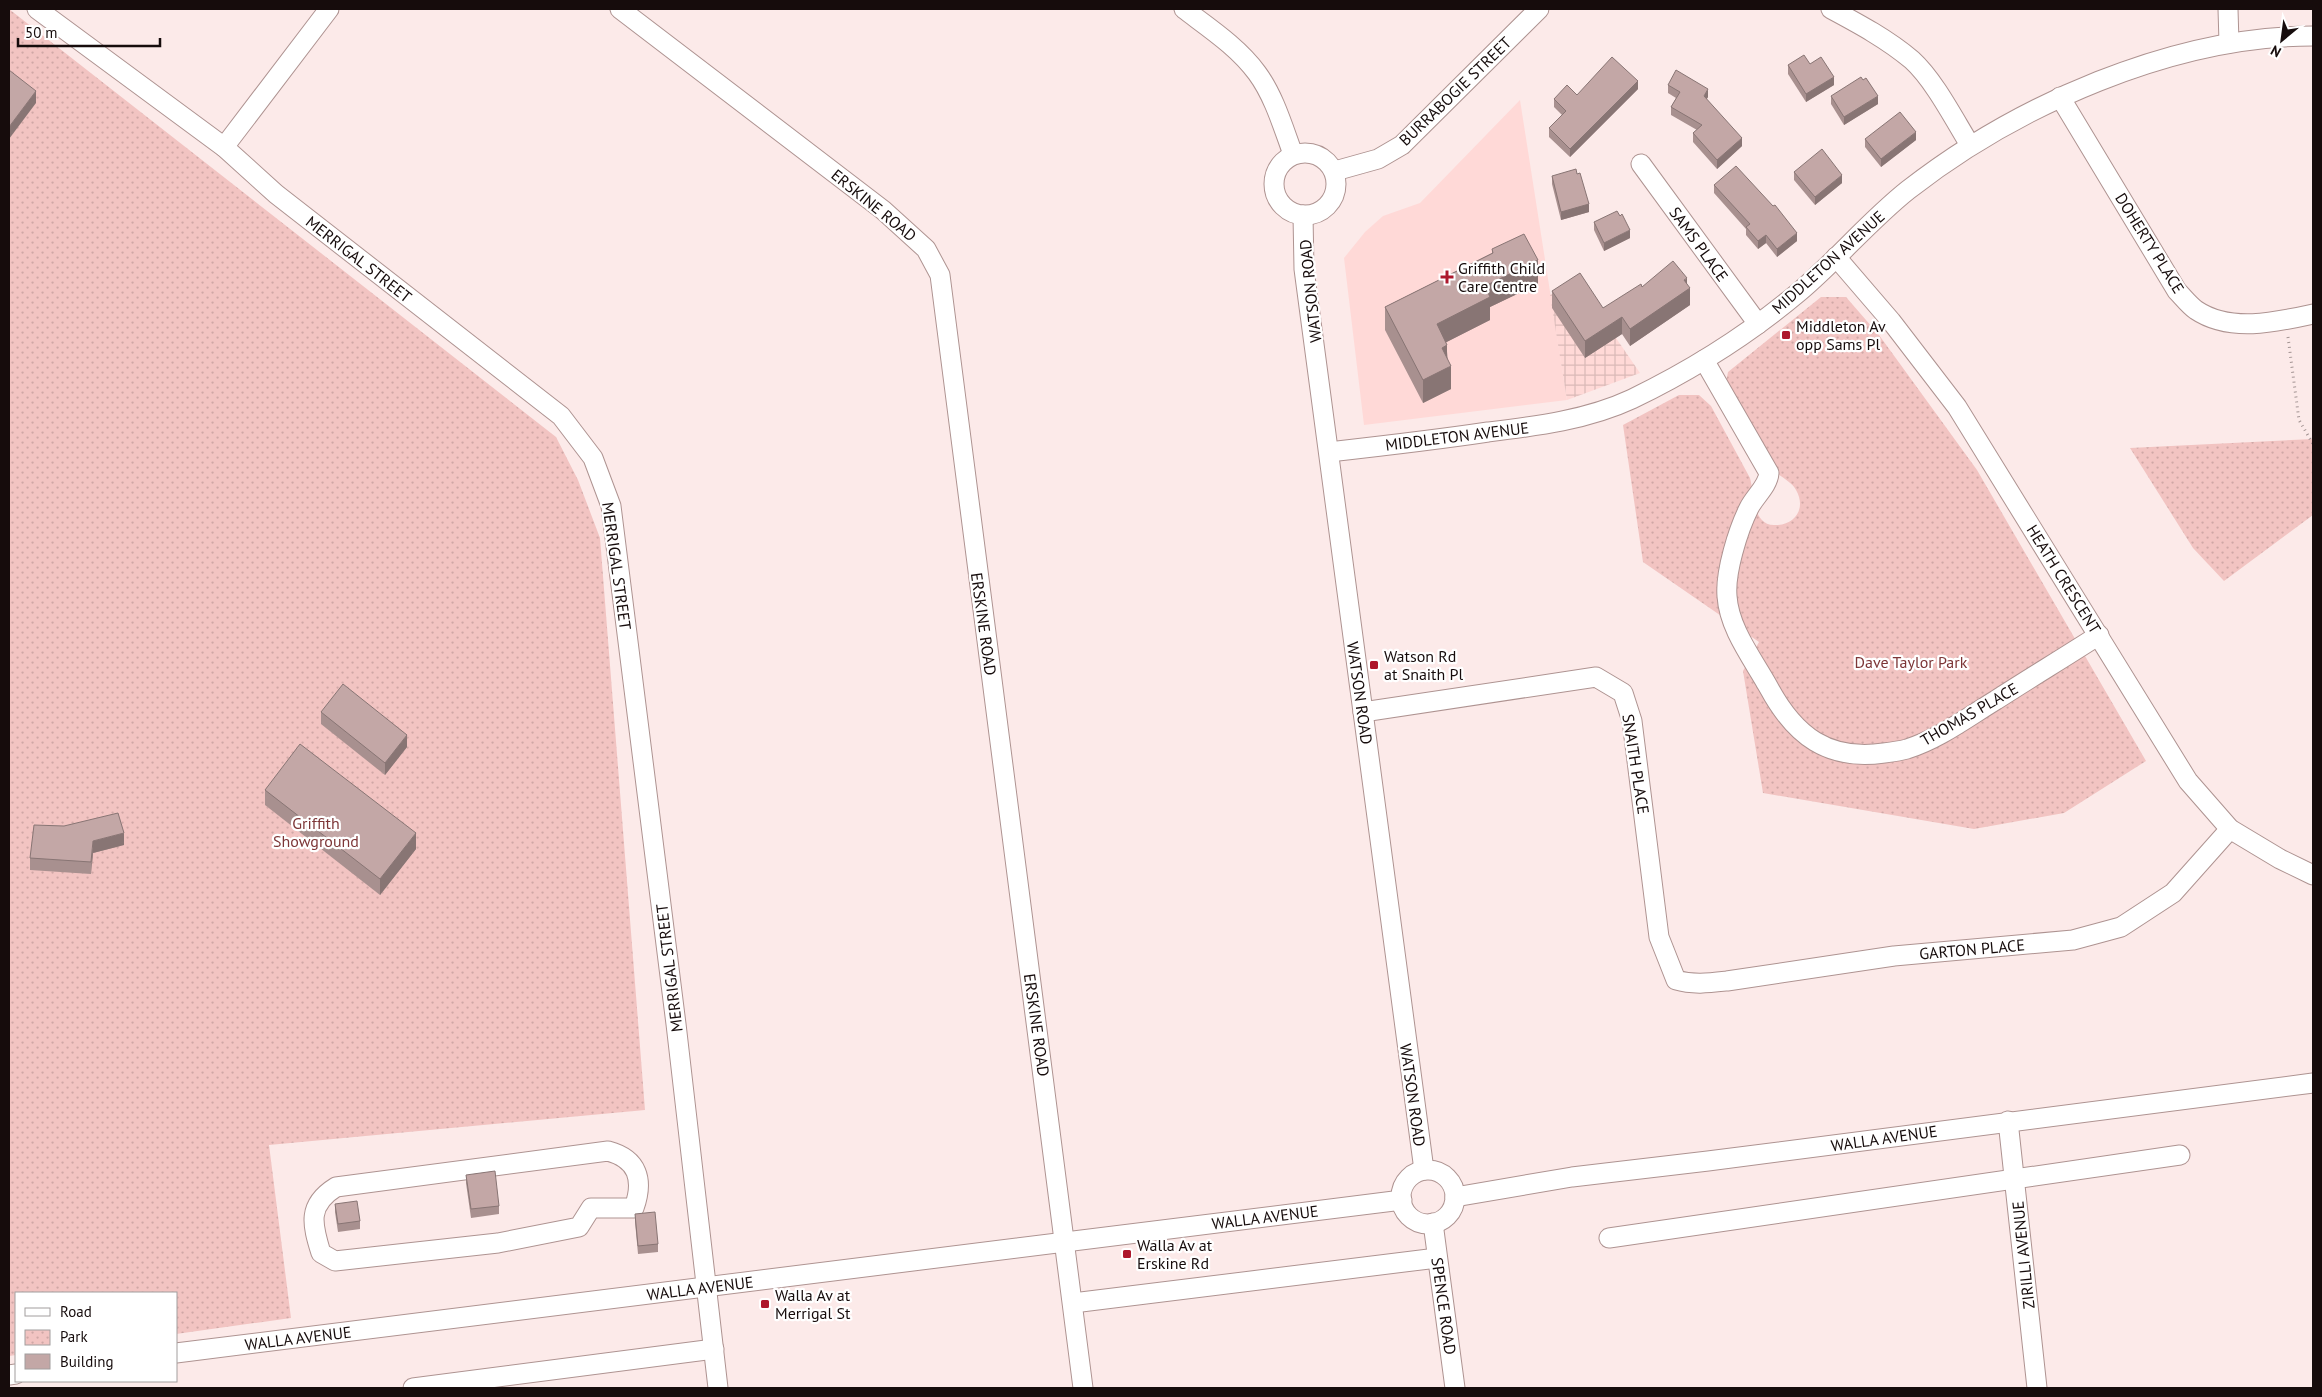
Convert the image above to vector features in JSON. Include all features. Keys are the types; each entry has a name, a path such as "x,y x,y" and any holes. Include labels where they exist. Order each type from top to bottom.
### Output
{"street":[{"name":"MERRIGAL STREET","path":"37,9 224,148 276,194 561,416 593,458 611,506 674,1004 718,1388"},
{"path":"224,148 329,9"},
{"name":"ERSKINE ROAD","path":"620,9 846,181 913,235 926,248 940,275 1066,1242 1083,1388"},
{"path":"1184,9 1233,48 1257,72 1270,94 1294,154"},
{"name":"BURRABOGIE STREET","path":"1335,171 1378,158 1402,145 1539,9"},
{"path":"1831,9 1878,35 1913,61 1940,96 1970,145"},
{"path":"2228,9 2229,43"},
{"name":"MIDDLETON AVENUE","path":"1329,452 1572,420 1631,399 1704,360 1758,324 1801,291 1907,191 1970,145 2060,97 2178,55 2229,43 2292,36 2313,36"},
{"name":"DOHERTY PLACE","path":"2060,97 2177,291 2196,310 2218,319 2247,324 2285,320 2313,314"},
{"path":"1310,152 1325,158 1335,171 1338,187 1332,202 1319,213 1304,216 1287,210 1276,197 1273,180 1280,164 1294,154 1310,152"},
{"name":"SAMS PLACE","path":"1641,164 1758,324"},
{"name":"WATSON ROAD","path":"1304,216 1304,269 1424,1170"},
{"name":"HEATH CRESCENT","path":"1836,257 1891,321 1957,406 2188,781 2230,829 2280,859 2313,875"},
{"name":"THOMAS PLACE","path":"1704,360 1768,473 1768,480 1749,506 1743,520 1727,579 1727,597 1732,621 1776,701 1804,734 1828,749 1852,755 1906,749 1944,733 2099,635"},
{"name":"SNAITH PLACE","path":"1363,712 1596,677 1623,693 1632,721 1659,937 1676,980"},
{"name":"GARTON PLACE","path":"1676,980 1700,984 1894,956 2073,940 2121,927 2173,893 2230,829"},
{"name":"WALLA AVENUE","path":"1455,1197 1572,1177 1708,1162 2008,1121 2313,1083"},
{"name":"ZIRILLI AVENUE","path":"2008,1121 2037,1388"},
{"path":"608,1151 620,1154 628,1160 636,1170 639,1185 634,1208 591,1208 579,1227 556,1232 498,1243 335,1260 321,1253 314,1220 316,1206 320,1199 336,1187 608,1151"},
{"path":"1608,1238 2180,1155"},
{"path":"1424,1170 1440,1172 1446,1176 1454,1190 1454,1207 1441,1220 1433,1223 1416,1220 1409,1215 1402,1200 1404,1184 1409,1177 1424,1170"},
{"name":"WALLA AVENUE","path":"178,1354 1402,1200"},
{"name":"SPENCE ROAD","path":"1433,1223 1455,1388"},
{"path":"1073,1303 1437,1258"},
{"path":"413,1388 714,1349"}],"path":[{"path":"2285,320 2299,420 2313,444"}],"shaded area":[{"name":"Griffith Child Care Centre","path":"1520,100 1567,400 1364,425 1344,258 1365,232 1383,216 1420,203"},
{"path":"1577,281 1640,373 1567,400 1550,295"}],"green space":[{"name":"Griffith Showground","path":"9,9 556,437 578,480 600,538 645,1110 269,1145 291,1318 178,1334 178,1292 15,1292 15,1355 9,1356"},
{"name":"Dave Taylor Park","path":"1821,297 1846,297 1879,335 1977,470 2146,761 2064,813 1974,829 1763,793 1743,671 1759,642 1643,562 1623,425 1679,395 1699,395 1711,406 1750,478 1755,507 1762,520 1767,524 1781,525 1797,515 1800,504 1795,487 1776,472 1758,447 1726,393 1726,383 1728,372"},
{"path":"2313,439 2313,515 2224,581 2193,548 2130,448"}],"building":[{"path":"1804,55 1810,64 1821,57 1834,77 1806,94 1788,65"},
{"path":"1612,57 1638,81 1570,149 1549,128 1566,111 1554,99 1567,85 1577,95"},
{"path":"9,70 36,91 9,127"},
{"path":"1676,70 1708,89 1704,96 1742,138 1717,160 1693,133 1702,125 1671,107 1680,92 1668,85"},
{"path":"1861,77 1863,80 1866,78 1878,96 1844,117 1831,96"},
{"path":"1900,112 1916,132 1881,159 1865,139"},
{"path":"1822,149 1842,175 1815,197 1794,172"},
{"path":"1736,166 1773,206 1775,205 1797,233 1777,249 1766,235 1758,241 1746,227 1750,224 1714,185"},
{"path":"1576,169 1577,174 1580,173 1589,204 1561,212 1552,176"},
{"path":"1617,211 1620,216 1622,214 1630,230 1604,243 1594,222"},
{"path":"1524,234 1538,260 1485,286 1490,297 1437,324 1447,345 1442,348 1451,366 1423,380 1385,307 1493,253 1492,249"},
{"path":"1673,261 1687,278 1684,280 1690,288 1630,329 1622,317 1585,341 1552,291 1580,273 1603,308 1641,284 1642,287"},
{"path":"343,684 407,735 385,763 321,712"},
{"path":"300,744 416,833 380,879 265,790"},
{"path":"118,813 124,833 93,841 91,862 30,858 34,825 64,826"},
{"path":"495,1171 499,1206 471,1209 466,1175"},
{"path":"357,1201 360,1221 338,1224 335,1204"},
{"path":"655,1212 658,1244 638,1246 635,1214"}],"place":[{"name":"Griffith Child Care Centre","path":"1447,277"},
{"name":"Middleton Av opp Sams Pl","path":"1786,335"},
{"name":"Watson Rd at Snaith Pl","path":"1374,665"},
{"name":"Walla Av at Erskine Rd","path":"1127,1254"},
{"name":"Walla Av at Merrigal St","path":"765,1304"}]}
